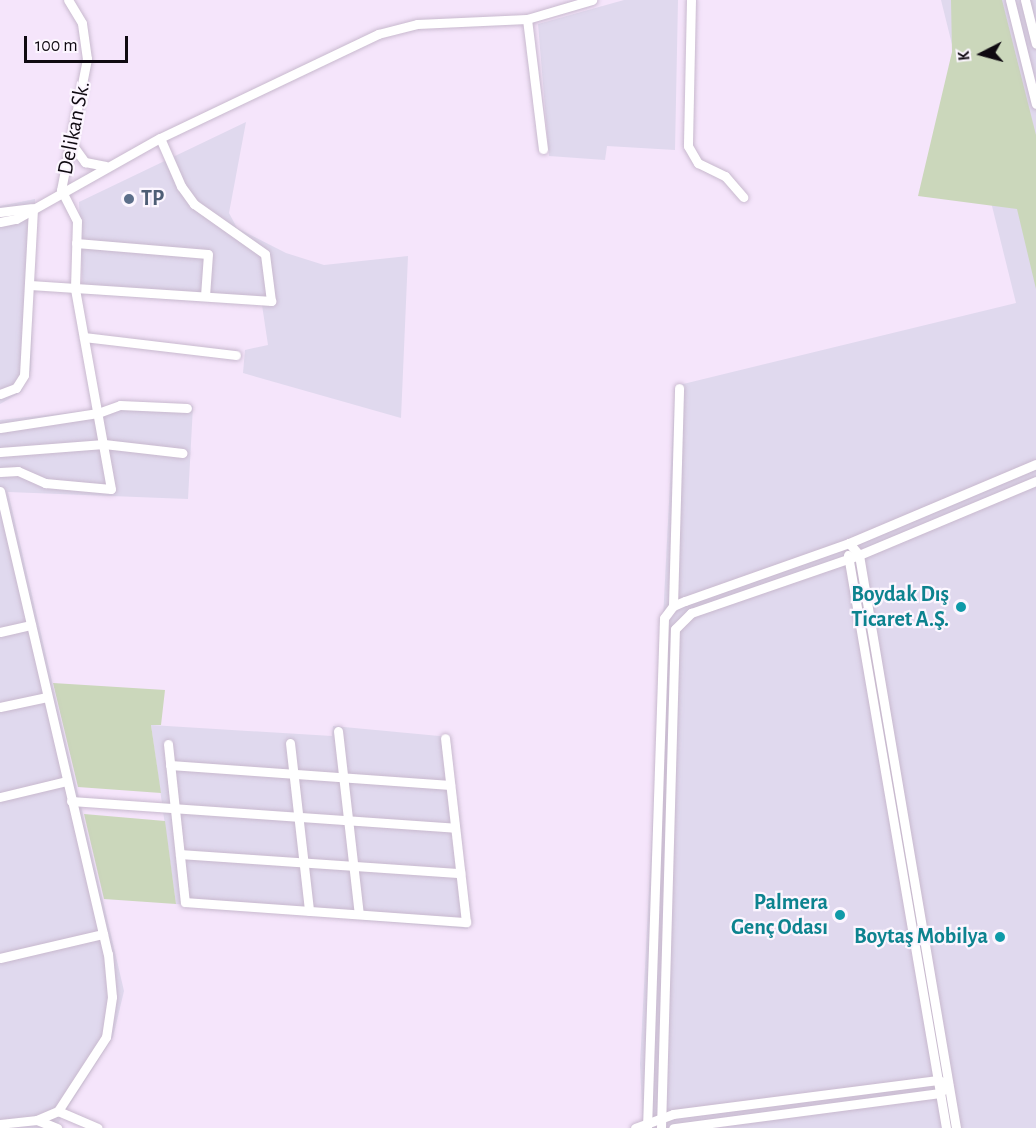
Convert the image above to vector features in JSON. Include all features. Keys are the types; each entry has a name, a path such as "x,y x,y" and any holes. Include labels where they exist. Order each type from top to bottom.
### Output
{"street":[{"name":"Delikan Sk.","path":"62,190 87,50 82,23 68,0"},
{"path":"0,222 16,219 106,166 332,53 389,30 417,24 527,19 592,0"},
{"path":"691,0 688,146 698,163 725,176 743,197"},
{"path":"1010,0 1036,104"},
{"path":"1025,0 1036,44"},
{"path":"527,19 543,149"},
{"path":"30,285 271,301 268,262 257,246 218,225 194,204 181,186 160,138"},
{"path":"71,143 85,162 106,166"},
{"path":"0,472 18,471 45,483 111,489 75,288 77,221 62,190"},
{"path":"0,212 33,208"},
{"path":"0,394 16,388 22,379 30,285 33,208"},
{"path":"76,243 208,254 206,296"},
{"path":"84,338 236,355"},
{"path":"646,1125 661,629 673,606 679,388"},
{"path":"0,428 98,413 120,405 187,408"},
{"path":"0,452 104,444 182,453"},
{"path":"673,606 849,543 1036,464"},
{"path":"661,1128 675,629 691,613 859,555 1036,481"},
{"path":"0,491 112,981 110,1025 58,1111 37,1120 0,1124"},
{"path":"0,543 11,540"},
{"path":"849,543 859,555 956,1128"},
{"path":"849,543 847,559 946,1128"},
{"path":"0,632 31,625"},
{"path":"0,707 47,696"},
{"path":"338,730 359,914"},
{"path":"168,744 186,902 466,922 445,738"},
{"path":"290,743 309,911"},
{"path":"170,765 450,784"},
{"path":"0,797 66,781"},
{"path":"71,801 455,828"},
{"path":"180,854 460,873"},
{"path":"0,958 102,934"},
{"path":"635,1128 660,1117 938,1080 948,1084"},
{"path":"673,1128 940,1093 948,1084"},
{"path":"58,1111 99,1128"},
{"path":"37,1120 57,1128"}],"shaded area":[{"path":"624,0 678,0 675,150 607,146 605,160 549,156 538,24"},
{"path":"941,0 1036,0 1036,1128 643,1128 640,1064 675,386 1016,303"},
{"path":"246,122 229,213 237,228 286,253 324,265 408,256 401,418 243,373 245,350 268,345 262,305 83,294 79,202"},
{"path":"35,199 31,370 21,392 0,404 0,206"},
{"path":"193,406 188,499 8,492 124,991 113,1037 55,1128 0,1128 0,420 104,409"},
{"path":"151,725 332,736 333,726 450,737 468,929 176,904"}],"green space":[{"path":"951,0 1002,0 1036,135 1036,289 1017,209 918,196 952,52"},
{"path":"53,683 165,690 161,725 151,725 161,793 78,787"},
{"path":"84,814 165,821 176,904 104,899"}],"place":[{"name":"TP","path":"129,199"},
{"name":"Boydak Dış Ticaret A.Ş.","path":"961,607"},
{"name":"Palmera Genç Odası","path":"840,915"},
{"name":"Boytaş Mobilya","path":"1000,937"}]}
